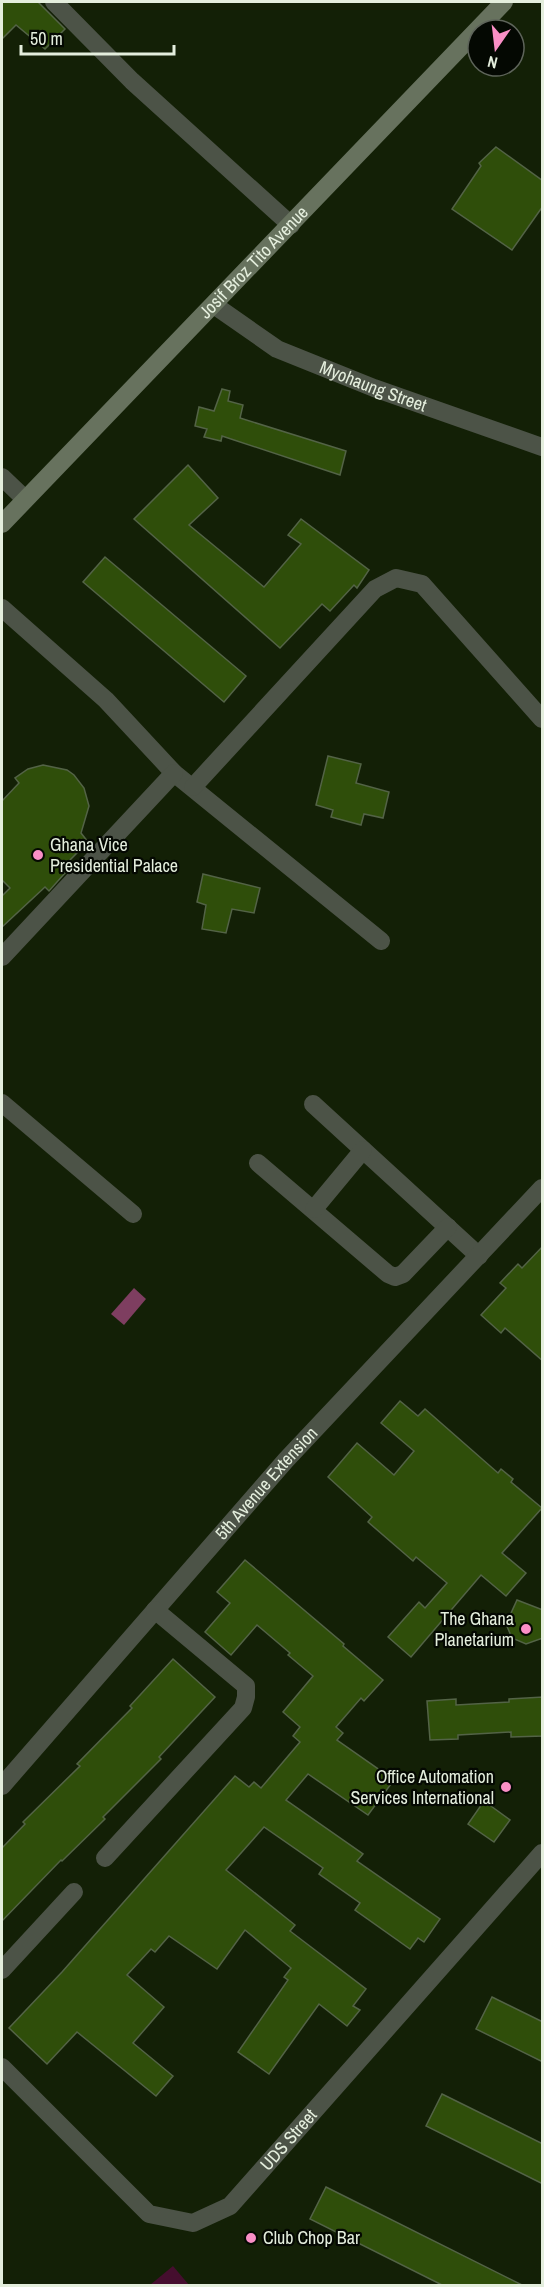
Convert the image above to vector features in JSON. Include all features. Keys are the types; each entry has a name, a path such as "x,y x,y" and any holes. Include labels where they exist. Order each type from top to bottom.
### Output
{"street":[{"path":"54,2 132,81 291,225"},
{"name":"Josif Broz Tito Avenue","path":"2,524 504,2"},
{"name":"Myohaung Street","path":"214,305 277,349 374,388 543,447"},
{"path":"2,477 25,499"},
{"path":"193,787 375,589 396,578 422,584 543,719"},
{"path":"2,608 106,700 174,773 381,941"},
{"path":"2,957 174,773"},
{"path":"2,1102 133,1214"},
{"path":"313,1104 479,1256"},
{"path":"314,1209 363,1150"},
{"path":"258,1163 388,1274 395,1277 403,1274 448,1227"},
{"name":"5th Avenue Extension","path":"2,1786 286,1460 543,1188"},
{"path":"105,1858 243,1708 246,1697 246,1686 155,1610"},
{"name":"UDS Street","path":"2,2067 149,2214 193,2223 230,2206 543,1852"},
{"path":"2,1970 74,1892"}],"shaded area":[{"path":"134,1288 146,1299 124,1325 111,1314"},
{"path":"173,2266 189,2285 150,2285"}],"building":[{"path":"2,2 38,2 65,29 45,49 16,25 2,39"},
{"path":"496,147 543,181 543,206 512,250 452,209 481,166 479,163"},
{"path":"222,389 230,391 228,401 243,405 240,418 346,451 340,475 222,436 221,441 204,437 207,429 195,426 199,407 214,411"},
{"path":"188,465 218,498 189,525 264,587 301,544 288,535 301,519 369,570 357,588 354,585 330,611 322,604 280,648 134,519"},
{"path":"105,557 246,676 224,702 83,582"},
{"path":"328,756 361,764 356,783 389,792 383,818 364,814 361,825 331,817 333,810 316,805"},
{"name":"Ghana Vice Presidential Palace","path":"43,765 67,770 84,788 89,806 81,833 88,842 61,869 65,873 49,891 45,887 2,927 2,896 10,888 2,880 2,801 19,783 15,778 28,769"},
{"path":"203,874 260,888 254,913 232,909 226,933 202,929 206,905 197,902"},
{"path":"543,1246 543,1361 505,1328 501,1333 481,1315 506,1288 500,1283 518,1264 522,1268"},
{"path":"400,1401 418,1416 425,1409 498,1473 501,1469 513,1479 511,1482 542,1508 502,1553 526,1573 506,1596 481,1575 411,1657 388,1637 419,1602 425,1608 447,1583 416,1557 413,1561 368,1522 372,1517 328,1477 357,1443 394,1475 414,1451 381,1423"},
{"path":"245,1560 383,1680 364,1701 361,1698 336,1727 343,1733 337,1740 394,1780 368,1815 308,1774 286,1800 363,1854 357,1861 440,1919 424,1942 418,1938 410,1949 355,1910 360,1903 319,1874 323,1868 264,1827 226,1870 295,1925 290,1931 366,1989 353,2006 360,2010 347,2026 319,2004 269,2074 238,2052 288,1980 284,1977 291,1968 245,1930 217,1969 169,1936 155,1952 151,1949 127,1975 164,2007 133,2043 173,2076 156,2096 77,2032 47,2064 9,2028 62,1972 235,1776 249,1787 254,1782 261,1788 300,1742 293,1736 300,1727 283,1712 313,1676 257,1625 231,1655 205,1632 230,1603 217,1592"},
{"name":"The Ghana Planetarium","path":"517,1600 543,1610 543,1638 526,1644 512,1638 506,1624"},
{"path":"173,1659 215,1697 159,1757 161,1759 103,1817 105,1819 61,1860 2,1921 2,1848 25,1824 23,1822 80,1766 77,1764 132,1708 130,1706"},
{"path":"543,1697 543,1736 511,1737 511,1732 458,1735 458,1739 430,1740 427,1701 456,1699 456,1705 509,1702 509,1699"},
{"path":"484,1801 510,1820 494,1842 468,1824"},
{"path":"492,1997 543,2022 543,2062 476,2029"},
{"path":"442,2094 543,2144 543,2184 426,2126"},
{"path":"326,2187 524,2286 444,2286 310,2219"}],"place":[{"name":"Ghana Vice Presidential Palace","path":"38,855"},
{"name":"The Ghana Planetarium","path":"526,1629"},
{"name":"Office Automation Services International","path":"506,1787"},
{"name":"Club Chop Bar","path":"251,2238"}]}
